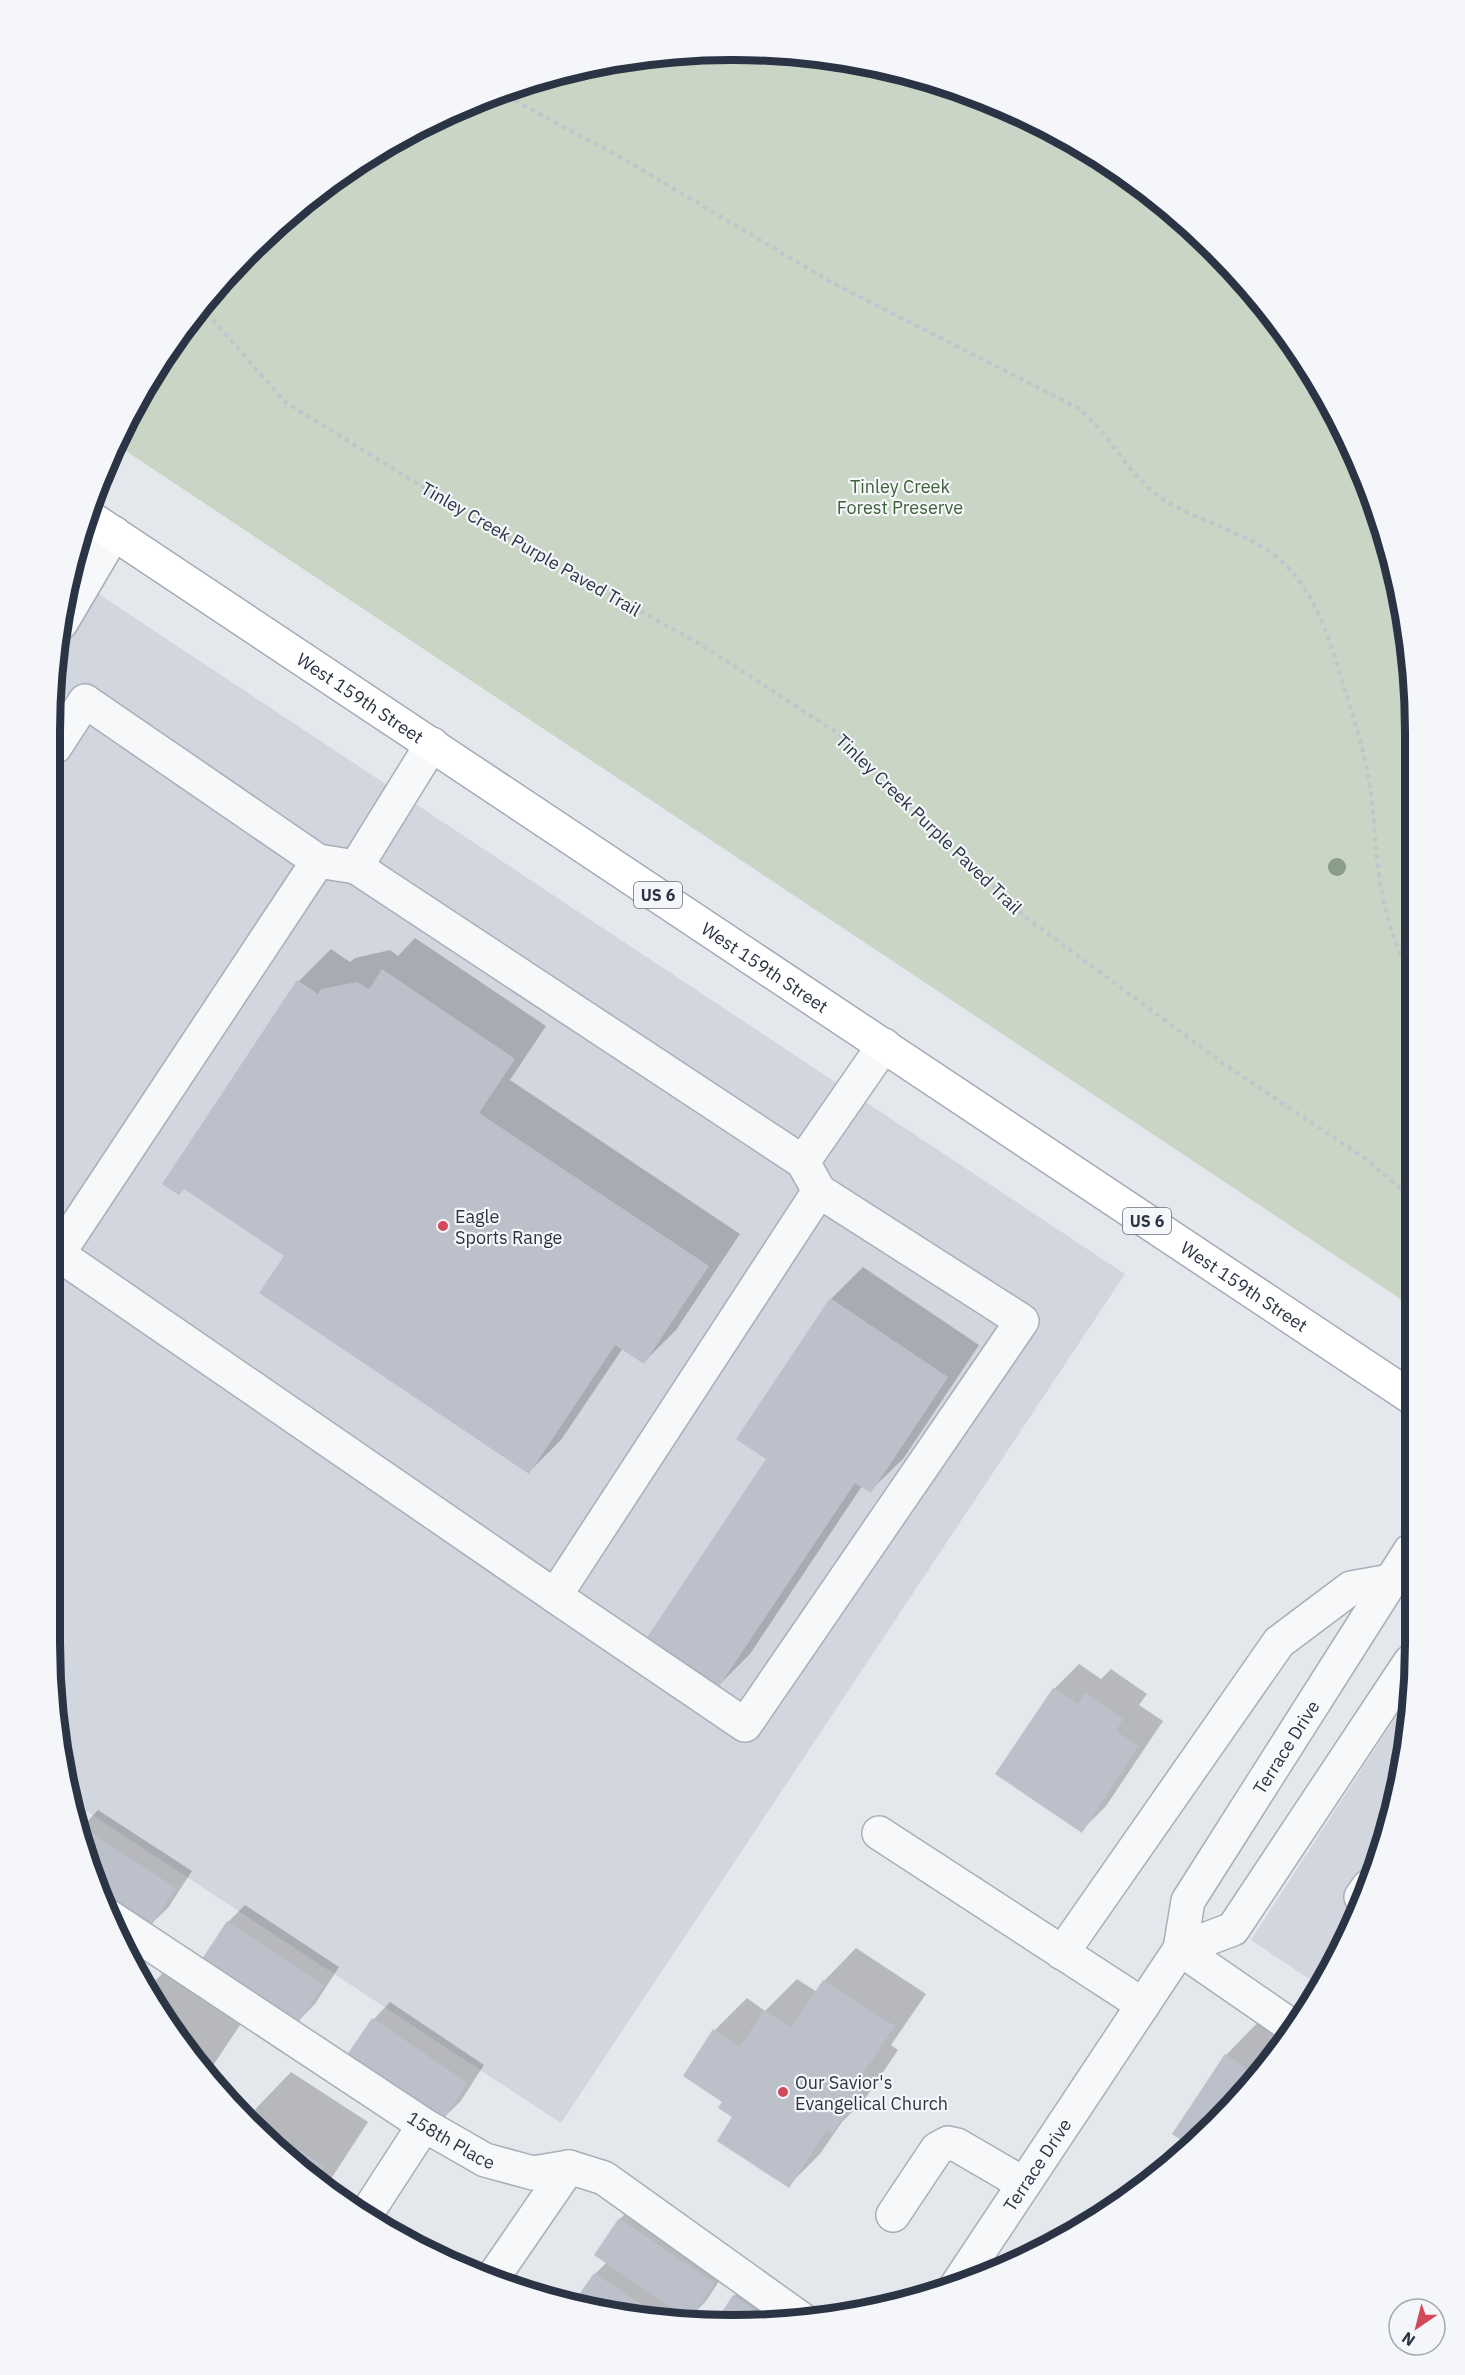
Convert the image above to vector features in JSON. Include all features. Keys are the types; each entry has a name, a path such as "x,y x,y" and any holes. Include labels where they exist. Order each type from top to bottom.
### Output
{"main road":[{"name":"West 159th Street","path":"102,525 1405,1393"}],"street":[{"path":"77,585 102,525"},
{"path":"60,739 85,701 318,861 356,867 803,1162 819,1191 1022,1321 744,1725 60,1255"},
{"path":"356,867 432,744"},
{"path":"60,1248 318,861"},
{"path":"803,1162 884,1046"},
{"path":"555,1596 819,1191"},
{"name":"Terrace Drive","path":"965,2273 1180,1949 1188,1901 1405,1558"},
{"path":"1062,1953 1279,1642 1352,1588 1390,1581"},
{"path":"1180,1949 1233,1929 1404,1671"},
{"path":"879,1833 1143,2005"},
{"name":"158th Place","path":"122,1926 424,2124 485,2160 533,2173 569,2168 604,2178 792,2312"},
{"path":"1180,1949 1287,2023"},
{"path":"370,2209 424,2124"},
{"path":"893,2215 937,2149 948,2143 957,2145 1024,2184"},
{"path":"497,2272 569,2168"}],"path":[{"path":"510,98 629,162 829,281 1078,408 1101,429 1132,471 1164,500 1250,539 1272,553 1292,570 1315,605 1331,644 1355,724 1370,785 1381,885 1389,922 1405,964"},
{"name":"Tinley Creek Purple Paved Trail","path":"207,313 285,402 470,516 705,647 839,734 1024,916 1224,1064 1366,1159 1405,1192"}],"shaded area":[{"path":"78,580 1125,1274 561,2123 81,1807 66,1730 61,1686 60,1642 60,732 61,689 66,645"},
{"path":"1401,1708 1392,1774 1369,1859 1336,1940 1313,1982 1251,1940"}],"green space":[{"name":"Tinley Creek Forest Preserve","path":"689,61 776,61 820,66 907,83 949,96 1030,129 1069,150 1106,173 1176,227 1238,289 1266,323 1315,396 1354,475 1382,558 1392,601 1404,689 1405,732 1405,1302 123,449 150,396 173,359 227,289 289,227 323,199 359,173 435,129 475,111 558,83 601,73"}],"building":[{"name":"Eagle Sports Range","path":"382,969 515,1059 479,1113 709,1266 644,1364 615,1345 529,1474 259,1293 284,1256 184,1189 179,1195 162,1184 297,980 318,994 321,989 357,982 369,989"},
{"path":"830,1298 948,1377 871,1493 855,1483 718,1688 646,1639 766,1459 736,1439"},
{"path":"1053,1688 1078,1704 1085,1693 1123,1719 1116,1731 1139,1746 1082,1833 995,1774"},
{"path":"87,1830 176,1888 151,1926 111,1899"},
{"path":"227,1921 324,1985 298,2023 202,1959"},
{"name":"Our Savior's Evangelical Church","path":"823,1980 895,2026 860,2078 867,2082 833,2133 827,2130 789,2188 717,2141 732,2117 718,2108 722,2102 683,2076 713,2029 740,2047 764,2010 791,2028"},
{"path":"372,2018 468,2083 443,2120 347,2055"},
{"path":"1225,2054 1251,2071 1208,2118 1183,2141 1172,2134"},
{"path":"272,2132 325,2167 320,2174"},
{"path":"619,2218 715,2283 694,2314 680,2313 594,2255"},
{"path":"594,2273 650,2310 601,2302 578,2297"},
{"path":"733,2295 762,2314 732,2315 720,2315"}],"place":[{"name":"Eagle Sports Range","path":"443,1226"},
{"name":"Our Savior's Evangelical Church","path":"783,2092"}]}
